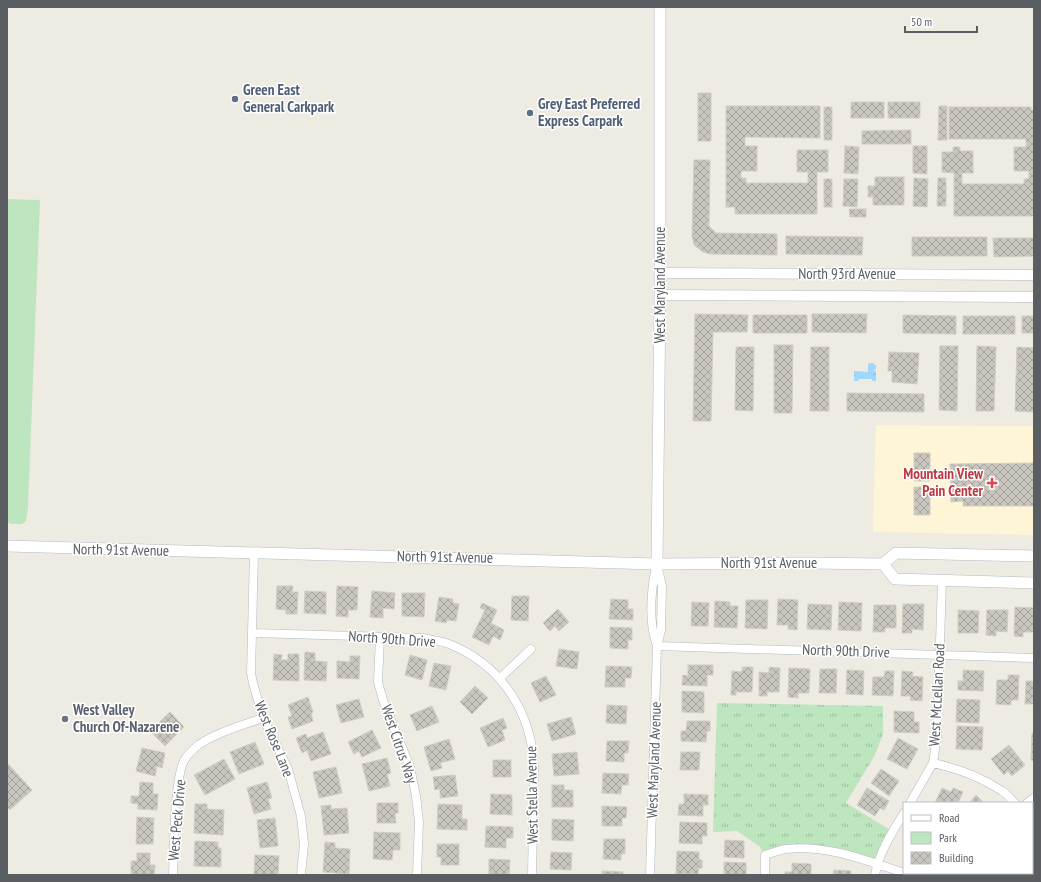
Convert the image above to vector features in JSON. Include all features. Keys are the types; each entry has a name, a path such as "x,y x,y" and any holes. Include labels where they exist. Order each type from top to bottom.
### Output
{"main road":[{"name":"West Maryland Avenue","path":"657,564 660,295 660,7"},
{"name":"North 91st Avenue","path":"7,546 657,564 883,564"},
{"path":"1034,556 896,553 883,564 895,579 1034,583"}],"street":[{"name":"North 93rd Avenue","path":"660,273 1034,275"},
{"name":"North 93rd Avenue","path":"660,295 1034,297"},
{"name":"West Rose Lane","path":"254,553 252,633 253,683 263,718 288,769 301,816 304,844 301,875"},
{"name":"West Maryland Avenue","path":"650,875 657,646 653,634 652,585 657,564"},
{"name":"West McLellan Road","path":"911,802 933,763 937,736 942,580"},
{"name":"North 90th Drive","path":"252,633 423,638 448,644 465,651 490,668 512,694"},
{"name":"West Citrus Way","path":"380,637 378,682 383,700 410,767 416,796 419,822 417,875"},
{"name":"North 90th Drive","path":"657,646 1034,658"},
{"path":"500,678 531,649"},
{"name":"West Stella Avenue","path":"512,694 526,723 534,753 532,875"},
{"name":"West Peck Drive","path":"173,875 177,796 184,759 201,742 225,731 263,718"},
{"path":"933,763 947,766 979,778 1002,791 1014,802"},
{"path":"875,875 877,864 892,831 903,814"},
{"path":"765,875 765,855 786,849 827,850 846,854 903,873"}],"shaded area":[{"path":"876,425 1034,426 1034,535 873,532"}],"green space":[{"path":"7,199 40,200 28,508 26,521 22,524 12,524 7,522"},
{"path":"717,703 883,706 883,734 875,755 846,803 892,831 877,864 809,849 765,855 760,847 737,831 713,832"}],"water":[{"path":"874,363 874,365 876,365 876,369 874,370 876,371 876,381 872,381 872,379 859,379 858,381 854,381 854,371 868,372 868,364"}],"building":[{"path":"698,93 711,93 711,141 698,141"},
{"path":"851,102 884,102 884,118 851,118"},
{"path":"888,102 920,102 920,118 888,118"},
{"path":"726,106 820,106 820,138 745,137 745,146 757,146 757,171 741,171 741,178 746,178 746,183 808,183 808,172 797,172 797,150 828,150 828,172 817,172 817,214 735,214 735,207 726,207"},
{"path":"939,106 947,106 947,140 938,140"},
{"path":"824,107 832,107 832,140 824,140"},
{"path":"949,107 1031,107 1031,110 1034,110 1034,216 954,216 954,173 942,172 942,152 953,152 953,147 960,147 960,151 973,151 973,173 962,173 962,184 1024,184 1024,179 1029,179 1029,171 1014,171 1014,147 1026,147 1026,139 949,139"},
{"path":"911,130 911,144 862,144 862,131"},
{"path":"845,146 859,147 858,174 844,173"},
{"path":"913,146 927,146 927,174 913,173"},
{"path":"694,160 710,160 709,226 716,233 777,234 777,255 711,254 703,252 694,245 692,235"},
{"path":"875,177 904,177 904,205 873,205 873,197 868,197 868,186 875,186"},
{"path":"914,178 928,179 927,207 913,206"},
{"path":"938,178 946,178 946,206 937,206"},
{"path":"824,179 832,179 832,207 824,207"},
{"path":"844,179 858,179 857,207 843,206"},
{"path":"849,209 866,209 866,217 850,217"},
{"path":"786,236 863,237 862,255 786,254"},
{"path":"912,237 987,237 987,256 912,256"},
{"path":"993,238 1034,238 1034,256 994,257"},
{"path":"695,314 748,315 747,332 713,332 711,421 693,421"},
{"path":"812,314 867,314 866,333 812,332"},
{"path":"753,315 807,315 807,333 753,333"},
{"path":"903,315 956,316 956,334 903,333"},
{"path":"963,316 1015,316 1015,334 963,334"},
{"path":"1022,316 1034,316 1034,333 1022,333"},
{"path":"774,345 793,345 792,413 774,413"},
{"path":"940,346 958,346 957,411 939,410"},
{"path":"977,346 996,347 994,411 976,411"},
{"path":"736,347 754,347 753,411 735,410"},
{"path":"811,347 829,347 829,411 810,411"},
{"path":"1017,347 1034,348 1034,412 1015,411"},
{"path":"889,352 919,353 917,384 892,382 892,371 888,371"},
{"path":"847,393 924,394 924,412 847,411"},
{"path":"914,453 930,453 930,481 914,481"},
{"name":"Mountain View Pain Center","path":"1034,463 1034,506 963,506 963,501 951,502 950,464"},
{"path":"914,487 930,487 930,515 914,515"},
{"path":"277,586 293,586 292,592 298,592 297,614 286,614 286,610 276,609"},
{"path":"337,586 358,587 357,610 348,610 348,617 336,616"},
{"path":"305,591 326,592 326,614 304,613"},
{"path":"372,591 395,593 394,609 383,608 383,618 370,617"},
{"path":"402,593 425,593 424,617 402,616"},
{"path":"512,596 529,596 528,621 511,620"},
{"path":"439,597 453,599 453,603 459,604 456,621 447,620 446,623 435,621"},
{"path":"611,599 628,600 628,609 633,609 633,620 609,619"},
{"path":"778,599 798,600 797,630 788,629 788,625 777,625"},
{"path":"746,600 768,600 767,629 745,628"},
{"path":"715,601 730,602 730,606 738,606 737,628 714,627"},
{"path":"692,602 709,603 708,626 691,626"},
{"path":"839,602 862,603 861,631 838,630"},
{"path":"482,603 497,610 491,623 504,630 500,640 493,636 489,645 472,637 485,610 480,608"},
{"path":"808,604 832,605 831,630 807,629"},
{"path":"903,604 924,604 923,630 912,629 912,633 902,633"},
{"path":"874,605 896,605 896,628 885,628 885,632 873,632"},
{"path":"1015,607 1034,608 1034,632 1023,632 1023,637 1014,636"},
{"path":"558,609 569,622 559,631 555,626 550,631 543,623"},
{"path":"958,610 979,611 978,633 958,633"},
{"path":"987,610 1008,610 1007,632 996,631 996,636 986,635"},
{"path":"610,627 632,628 632,640 628,640 628,649 610,648"},
{"path":"559,649 579,652 577,669 556,666"},
{"path":"305,652 315,653 315,661 327,662 326,681 304,680"},
{"path":"274,654 282,655 281,660 288,660 288,654 299,654 299,681 273,680"},
{"path":"410,655 427,660 422,680 405,675"},
{"path":"350,656 360,656 359,679 337,678 337,661 350,662"},
{"path":"434,663 451,666 446,690 429,686"},
{"path":"688,665 713,665 713,675 707,675 707,686 682,685 683,675 688,676"},
{"path":"606,666 632,667 631,678 625,678 625,687 605,687"},
{"path":"742,667 753,667 752,692 736,692 736,695 731,695 732,671 742,672"},
{"path":"769,667 780,668 779,692 767,692 767,696 759,696 759,672 769,673"},
{"path":"789,668 810,669 809,693 798,693 798,698 788,697"},
{"path":"820,669 837,669 836,693 819,693"},
{"path":"847,670 864,671 863,695 846,694"},
{"path":"963,670 984,671 983,691 958,690 958,681 963,681"},
{"path":"885,671 894,671 893,696 872,695 873,677 884,677"},
{"path":"902,671 913,672 912,676 923,677 922,701 910,700 911,696 901,696"},
{"path":"1008,675 1019,675 1018,700 1011,700 1011,705 996,704 997,680 1008,680"},
{"path":"546,676 556,695 540,702 531,683"},
{"path":"1026,681 1034,681 1034,704 1025,704"},
{"path":"475,686 488,698 472,714 460,702"},
{"path":"682,691 704,692 704,713 682,712"},
{"path":"308,697 313,712 311,713 313,721 292,729 288,717 292,716 288,705"},
{"path":"359,699 364,717 341,723 336,705"},
{"path":"957,699 980,700 979,723 956,722"},
{"path":"607,705 627,706 626,724 606,723"},
{"path":"432,706 439,722 417,731 410,715"},
{"path":"894,711 914,712 914,722 919,722 919,733 894,732"},
{"path":"170,712 184,727 165,746 150,731"},
{"path":"571,717 576,734 552,741 547,724"},
{"path":"503,718 507,728 502,730 505,740 488,747 480,728"},
{"path":"687,721 710,721 710,731 707,731 706,742 681,741 681,731 686,731"},
{"path":"957,726 983,727 982,750 956,749"},
{"path":"372,730 381,748 362,757 359,751 354,754 348,742"},
{"path":"323,732 331,754 311,761 307,750 302,753 296,738 306,734 307,738"},
{"path":"1032,733 1034,733 1034,761 1031,760"},
{"path":"898,738 918,749 907,769 887,759"},
{"path":"449,739 455,759 440,763 442,768 431,771 424,747"},
{"path":"607,741 629,741 628,753 624,753 624,762 606,761"},
{"path":"255,742 264,764 239,774 230,752"},
{"path":"1009,745 1025,765 1012,776 1008,771 1004,775 991,759"},
{"path":"142,748 165,753 162,768 157,766 155,776 136,771"},
{"path":"577,752 579,774 554,776 552,754"},
{"path":"681,752 700,752 699,770 680,770"},
{"path":"387,758 391,773 387,774 390,786 369,791 362,764"},
{"path":"224,759 235,779 205,795 194,775"},
{"path":"493,760 511,760 511,777 493,777"},
{"path":"7,763 32,790 10,810 7,807"},
{"path":"336,767 342,793 319,798 313,772"},
{"path":"881,769 899,781 889,796 871,783"},
{"path":"603,773 629,774 628,785 622,785 621,794 602,793"},
{"path":"455,775 458,796 440,798 440,789 435,790 433,777"},
{"path":"140,782 153,783 153,794 158,794 157,810 138,809 138,804 131,803 131,796 139,796"},
{"path":"267,782 272,798 268,799 271,809 254,814 247,788"},
{"path":"552,785 564,785 564,790 573,790 573,807 552,807"},
{"path":"867,788 889,801 884,810 880,808 875,816 857,805"},
{"path":"942,788 951,792 953,788 963,792 958,802 935,802"},
{"path":"491,794 512,795 512,815 490,814"},
{"path":"684,794 708,795 708,805 703,805 703,816 678,815 679,804 684,804"},
{"path":"976,795 983,802 970,802"},
{"path":"377,803 398,803 398,813 395,813 396,823 377,823"},
{"path":"195,804 207,804 207,809 224,810 223,835 194,833"},
{"path":"438,804 462,805 462,819 467,819 467,830 437,829"},
{"path":"331,805 331,809 347,808 349,833 324,835 321,806"},
{"path":"602,806 627,807 626,818 622,818 622,826 602,826"},
{"path":"137,817 154,818 153,844 136,844"},
{"path":"275,818 278,846 260,848 257,820"},
{"path":"552,819 574,820 573,841 552,840"},
{"path":"680,822 707,823 707,836 702,836 702,844 679,843"},
{"path":"486,826 513,827 513,838 506,838 506,848 485,847"},
{"path":"374,832 400,833 400,850 393,850 392,860 373,859"},
{"path":"604,839 625,839 625,854 621,854 621,860 603,859"},
{"path":"725,840 744,841 744,858 724,857"},
{"path":"195,841 218,842 218,848 221,848 221,867 194,866"},
{"path":"325,842 335,843 335,848 350,849 349,874 323,872"},
{"path":"437,844 459,844 459,865 441,865 441,857 437,857"},
{"path":"677,851 699,852 699,860 702,860 702,868 699,868 698,874 676,874"},
{"path":"551,852 572,853 571,870 550,869"},
{"path":"137,853 150,853 150,865 155,865 154,875 131,875 131,861 137,861"},
{"path":"255,855 279,856 278,875 254,875"},
{"path":"489,859 510,860 509,875 489,875"},
{"path":"724,862 746,863 746,875 724,875"},
{"path":"792,863 811,864 811,875 785,875 785,872 792,872"},
{"path":"834,870 851,871 851,875 833,875"},
{"path":"602,871 623,872 623,875 602,875"}],"place":[{"name":"Green East General Carkpark","path":"235,99"},
{"name":"Grey East Preferred Express Carpark","path":"530,113"},
{"name":"Mountain View Pain Center","path":"992,483"},
{"name":"West Valley Church Of-Nazarene","path":"65,719"}]}
